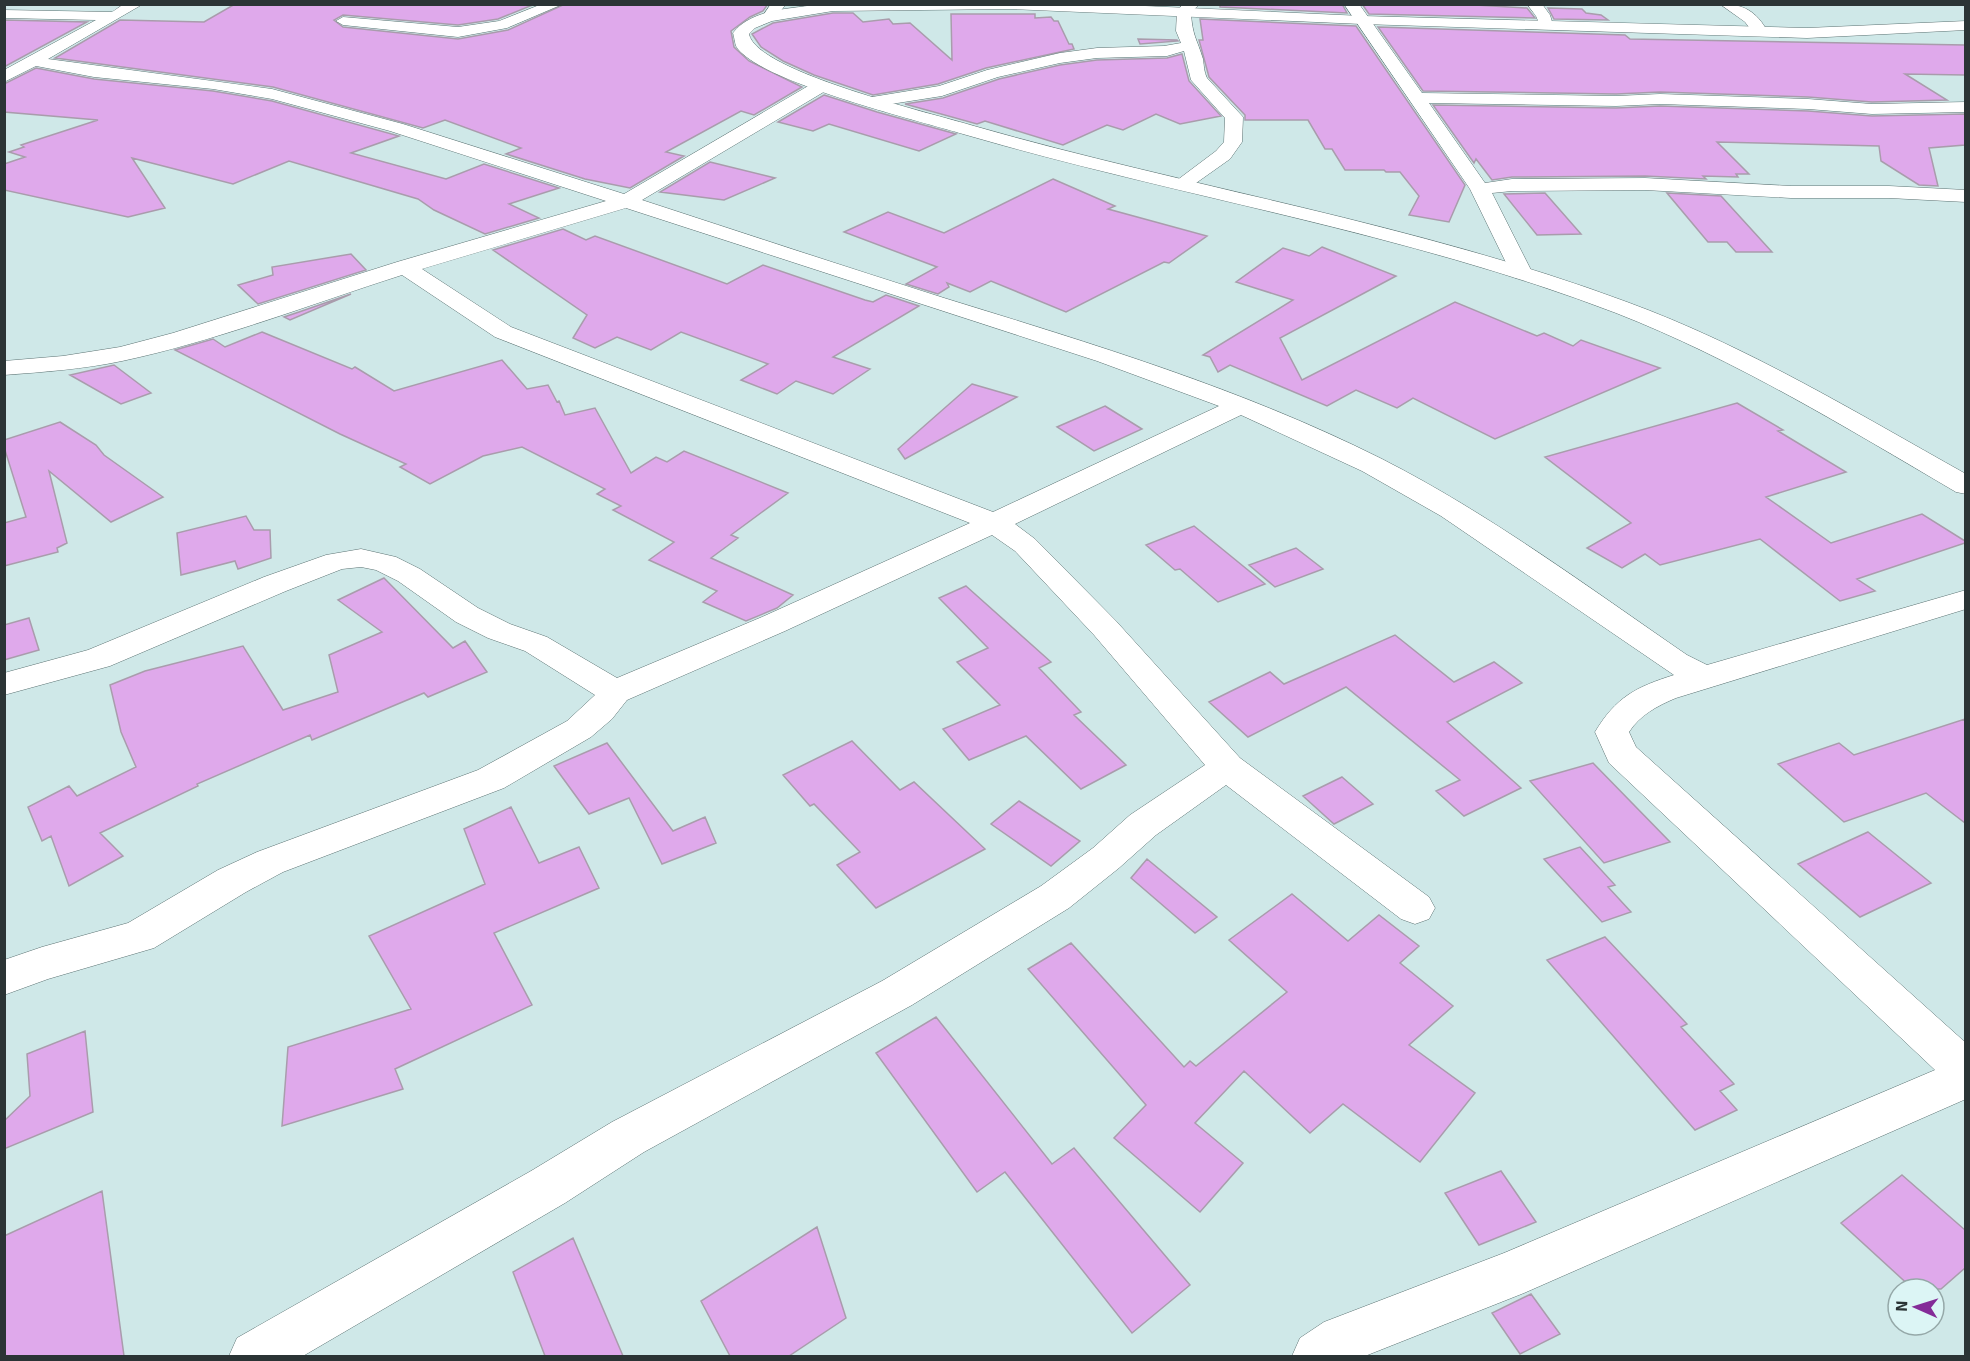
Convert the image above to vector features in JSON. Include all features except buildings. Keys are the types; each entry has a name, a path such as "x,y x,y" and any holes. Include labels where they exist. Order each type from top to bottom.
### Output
{"street":[{"path":"9,73 35,61 136,4"},
{"path":"343,21 458,32 502,26 556,4"},
{"path":"1351,4 1480,189 1521,272"},
{"path":"1534,4 1543,15 1546,25"},
{"path":"1727,4 1749,17 1760,32"},
{"path":"1965,25 1846,33 1760,32 1362,20 1189,8 1032,5 833,7 774,11 741,33 743,44 752,53 776,68 821,86 990,136 1470,257 1521,272 1655,321 1711,345 1792,387 1965,486"},
{"path":"1182,184 1215,163 1233,142 1234,117 1199,80 1195,60 1184,31 1189,8"},
{"path":"4,14 113,16"},
{"path":"872,102 942,91 993,73 1060,58 1097,53 1167,51 1188,46"},
{"path":"35,61 71,70 190,82 274,95 422,135 835,270 1045,335 1241,405 1333,445 1440,502 1676,663 1704,677"},
{"path":"9,73 71,70"},
{"path":"4,368 63,363 121,354 181,339 405,267 627,201 821,86"},
{"path":"1416,98 1616,101 1660,99 1808,104 1872,109 1965,107"},
{"path":"1480,189 1512,185 1645,184 1791,192 1889,192 1965,196"},
{"path":"405,267 502,332 995,523 1025,545 1105,628 1227,767 1415,908"},
{"path":"4,978 42,964 140,936 232,881 270,862 491,779 579,729 600,711 615,692 740,640 995,523 1241,405"},
{"path":"4,684 99,658 274,584 337,561 361,558 385,563 409,575 467,615 500,631 536,644 615,692"},
{"path":"1965,599 1704,677 1639,700 1620,716 1612,732 1621,754 1965,1071"},
{"path":"255,1356 548,1187 628,1137 897,993 937,969 1055,897 1106,858 1143,825 1227,767"},
{"path":"1318,1356 1342,1340 1507,1276 1965,1078"}]}
